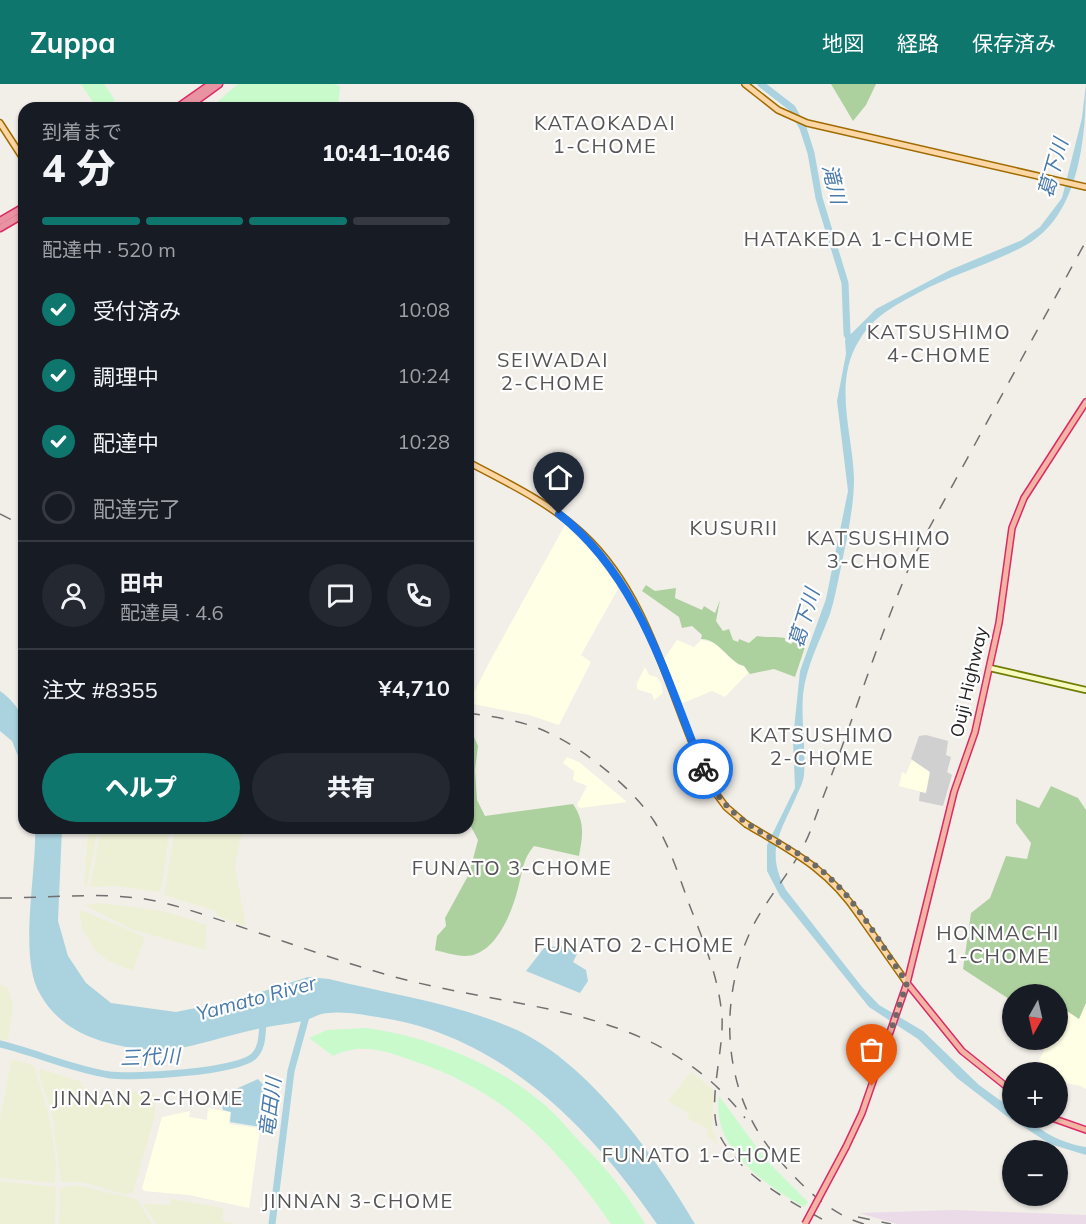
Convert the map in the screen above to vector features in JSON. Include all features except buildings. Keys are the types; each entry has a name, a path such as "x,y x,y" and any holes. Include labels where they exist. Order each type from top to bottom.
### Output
{"highway":[{"path":"186,102 211,84"},
{"path":"194,102 219,84"},
{"path":"0,221 18,210"},
{"path":"0,228 18,218"},
{"name":"Ouji Highway","path":"805,1224 862,1113 907,983 944,828 975,732 990,668 1016,516 1024,498 1086,402"},
{"path":"907,983 962,1051 1002,1083"},
{"path":"1068,1124 1086,1130"}],"main road":[{"path":"745,84 787,115 804,122 1083,186"},
{"path":"0,123 18,151"},
{"path":"474,465 551,508 586,536 611,566 639,612 712,788 726,807 746,824 819,868 838,886 907,983"},
{"path":"990,668 1086,690"}],"shaded area":[{"path":"565,525 599,558 619,587 581,655 591,662 559,725 529,715 474,704 474,692"},
{"path":"677,640 694,647 701,640 713,642 738,665 744,666 748,673 725,697 712,691 683,703 664,659"},
{"path":"645,667 649,675 657,677 661,683 663,693 654,700 652,694 637,689 637,683"},
{"path":"926,735 948,741 946,755 951,757 947,772 952,775 943,806 919,801 920,792 926,793 930,772 911,759 919,736"},
{"path":"567,757 579,762 627,802 580,808 577,805 587,786 573,780 574,771 563,763"},
{"path":"912,760 930,772 926,793 899,786 902,772 906,774"},
{"path":"88,834 97,834 87,886 84,886"},
{"path":"100,834 169,834 161,890 157,892 116,886 90,887"},
{"path":"174,834 242,834 235,865 246,926 217,916 216,911 164,895"},
{"path":"98,903 164,911 207,925 205,950 131,929 84,905"},
{"path":"79,909 145,937 133,971 107,960 95,950 82,928"},
{"path":"0,984 8,988 13,1006 8,1040 0,1039"},
{"path":"1086,1003 1086,1089 1068,1083 1068,1062 1041,1062 1039,1060 1044,1050 1068,1050 1068,1012 1079,1019"},
{"path":"12,1059 34,1066 49,1115 56,1161 55,1183 0,1178 0,1119"},
{"path":"41,1069 82,1082 81,1086 96,1095 119,1103 121,1090 155,1094 155,1115 133,1193 124,1194 82,1182 61,1182 51,1108 42,1084 39,1071"},
{"path":"691,1072 714,1090 712,1129 718,1145 706,1135 708,1129 687,1118 689,1114 668,1101"},
{"path":"208,1108 230,1112 229,1124 260,1128 249,1208 189,1195 144,1191 142,1188 162,1117 190,1111 189,1117 207,1120"},
{"path":"0,1181 56,1187 55,1224 0,1224"},
{"path":"75,1185 137,1199 152,1224 59,1224 60,1188"},
{"path":"171,1199 224,1208 222,1221 238,1224 156,1224 143,1204 171,1205"},
{"path":"954,1210 1086,1215 1086,1224 897,1224 859,1213"}],"green space":[{"path":"81,84 104,84 115,100 112,102 93,102"},
{"path":"238,84 333,84 340,86 339,102 217,102"},
{"path":"831,84 876,84 866,105 853,121"},
{"path":"646,585 655,591 676,588 675,598 702,610 704,606 715,613 720,600 716,621 723,631 729,629 733,640 738,642 739,639 749,643 757,636 785,638 785,641 791,644 800,634 808,638 795,677 774,669 750,674 744,666 733,660 719,646 701,639 702,635 692,626 682,628 679,617 642,591"},
{"path":"474,737 478,746 475,770 477,800 485,816 573,804 580,817 582,835 579,856 534,846 525,860 514,903 505,924 485,949 466,956 435,950 437,936 446,926 445,918 469,874 478,840 474,832"},
{"path":"1051,786 1078,798 1086,810 1086,1003 1079,1019 1068,1012 1068,984 1002,984 1002,994 963,969 971,913 990,898 1006,856 1027,859 1031,843 1016,823 1016,799 1039,808"},
{"path":"366,1028 413,1038 461,1054 526,1090 550,1110 600,1163 624,1192 645,1224 611,1224 569,1169 547,1145 500,1104 472,1087 442,1072 380,1051 361,1049 333,1056 309,1038 327,1030"},
{"path":"719,1096 766,1160 808,1202 804,1207 757,1175 732,1148 723,1132 719,1115"}],"water":[{"path":"1086,84 1084,128 1076,174 1058,215 1044,232 1013,252 931,286 893,307 866,331 852,355 847,373 846,390 854,479 851,514 831,609 810,664 803,695 803,778 780,832 776,853 776,864 786,890 862,987 879,1005 923,1031 979,1085 1002,1102 1002,1113 957,1078 918,1039 869,1007 780,896 767,871 767,845 795,788 793,739 800,671 826,599 848,491 837,401 846,354 845,340 876,309 950,270 1022,240 1040,227 1062,198 1082,118"},
{"path":"0,691 18,710 18,756 12,741 0,731"},
{"name":"Yamato River","path":"35,834 62,834 58,921 68,956 86,983 111,1003 176,1012 239,999 308,977 329,979 466,1011 510,1027 538,1042 565,1061 616,1111 660,1168 695,1224 657,1224 603,1154 540,1092 505,1066 467,1045 427,1028 383,1018 348,1013 328,1013 303,1021 163,1050 113,1044 98,1040 71,1027 59,1018 40,994 30,959 30,914"},
{"path":"572,946 579,950 573,962 586,970 588,981 580,993 526,971 544,948"},
{"path":"258,1079 266,1088 261,1127 230,1122 231,1112 223,1110 220,1096"},
{"path":"1025,1128 1039,1128 1062,1140 1044,1140"},
{"path":"1068,1142 1086,1147 1086,1155 1068,1150"}],"waterway":[{"name":"滝川","path":"761,84 792,108 803,128 811,153 819,198 845,283 847,334 851,343"},
{"name":"竜田川","path":"272,1224 291,1071 307,1013"},
{"name":"三代川","path":"0,1044 82,1069 110,1075 141,1076 185,1073 244,1062 254,1056 261,1044 263,1021"}],"railway":[{"path":"864,1224 838,1213 815,1196 775,1155 757,1130 744,1103 735,1073 730,1043 730,1013 734,982 742,952 754,924 793,864 809,834 889,617 915,554 1086,241"},
{"path":"0,514 18,523"},
{"path":"474,714 521,723 565,741 594,760 645,808 675,864 718,989 722,1032 715,1112 721,1138 730,1152 755,1177 785,1198 831,1224"},
{"path":"0,898 109,896 156,901 388,975 581,1017 626,1032 670,1052 709,1080 745,1118"},
{"path":"858,1217 891,1224"}],"way so far":[{"path":"703,769 712,788 732,813 746,824 819,868 838,886 907,983 872,1086"}],"district":[{"name":"KATAOKADAI 1-CHOME","path":"605,134"},
{"name":"HATAKEDA 1-CHOME","path":"859,239"},
{"name":"KATSUSHIMO 4-CHOME","path":"939,344"},
{"name":"SEIWADAI 2-CHOME","path":"553,372"},
{"name":"KUSURII","path":"734,528"},
{"name":"KATSUSHIMO 3-CHOME","path":"879,550"},
{"name":"KATSUSHIMO 2-CHOME","path":"822,746"},
{"name":"FUNATO 3-CHOME","path":"512,868"},
{"name":"HONMACHI 1-CHOME","path":"998,944"},
{"name":"FUNATO 2-CHOME","path":"634,945"},
{"name":"JINNAN 2-CHOME","path":"148,1098"},
{"name":"FUNATO 1-CHOME","path":"702,1155"},
{"name":"JINNAN 3-CHOME","path":"358,1201"}],"route":[{"path":"559,514 594,545 628,592 639,612 703,769"}],"water label":[{"name":"葛下川","path":"1053,168"},
{"name":"葛下川","path":"804,618"}]}
